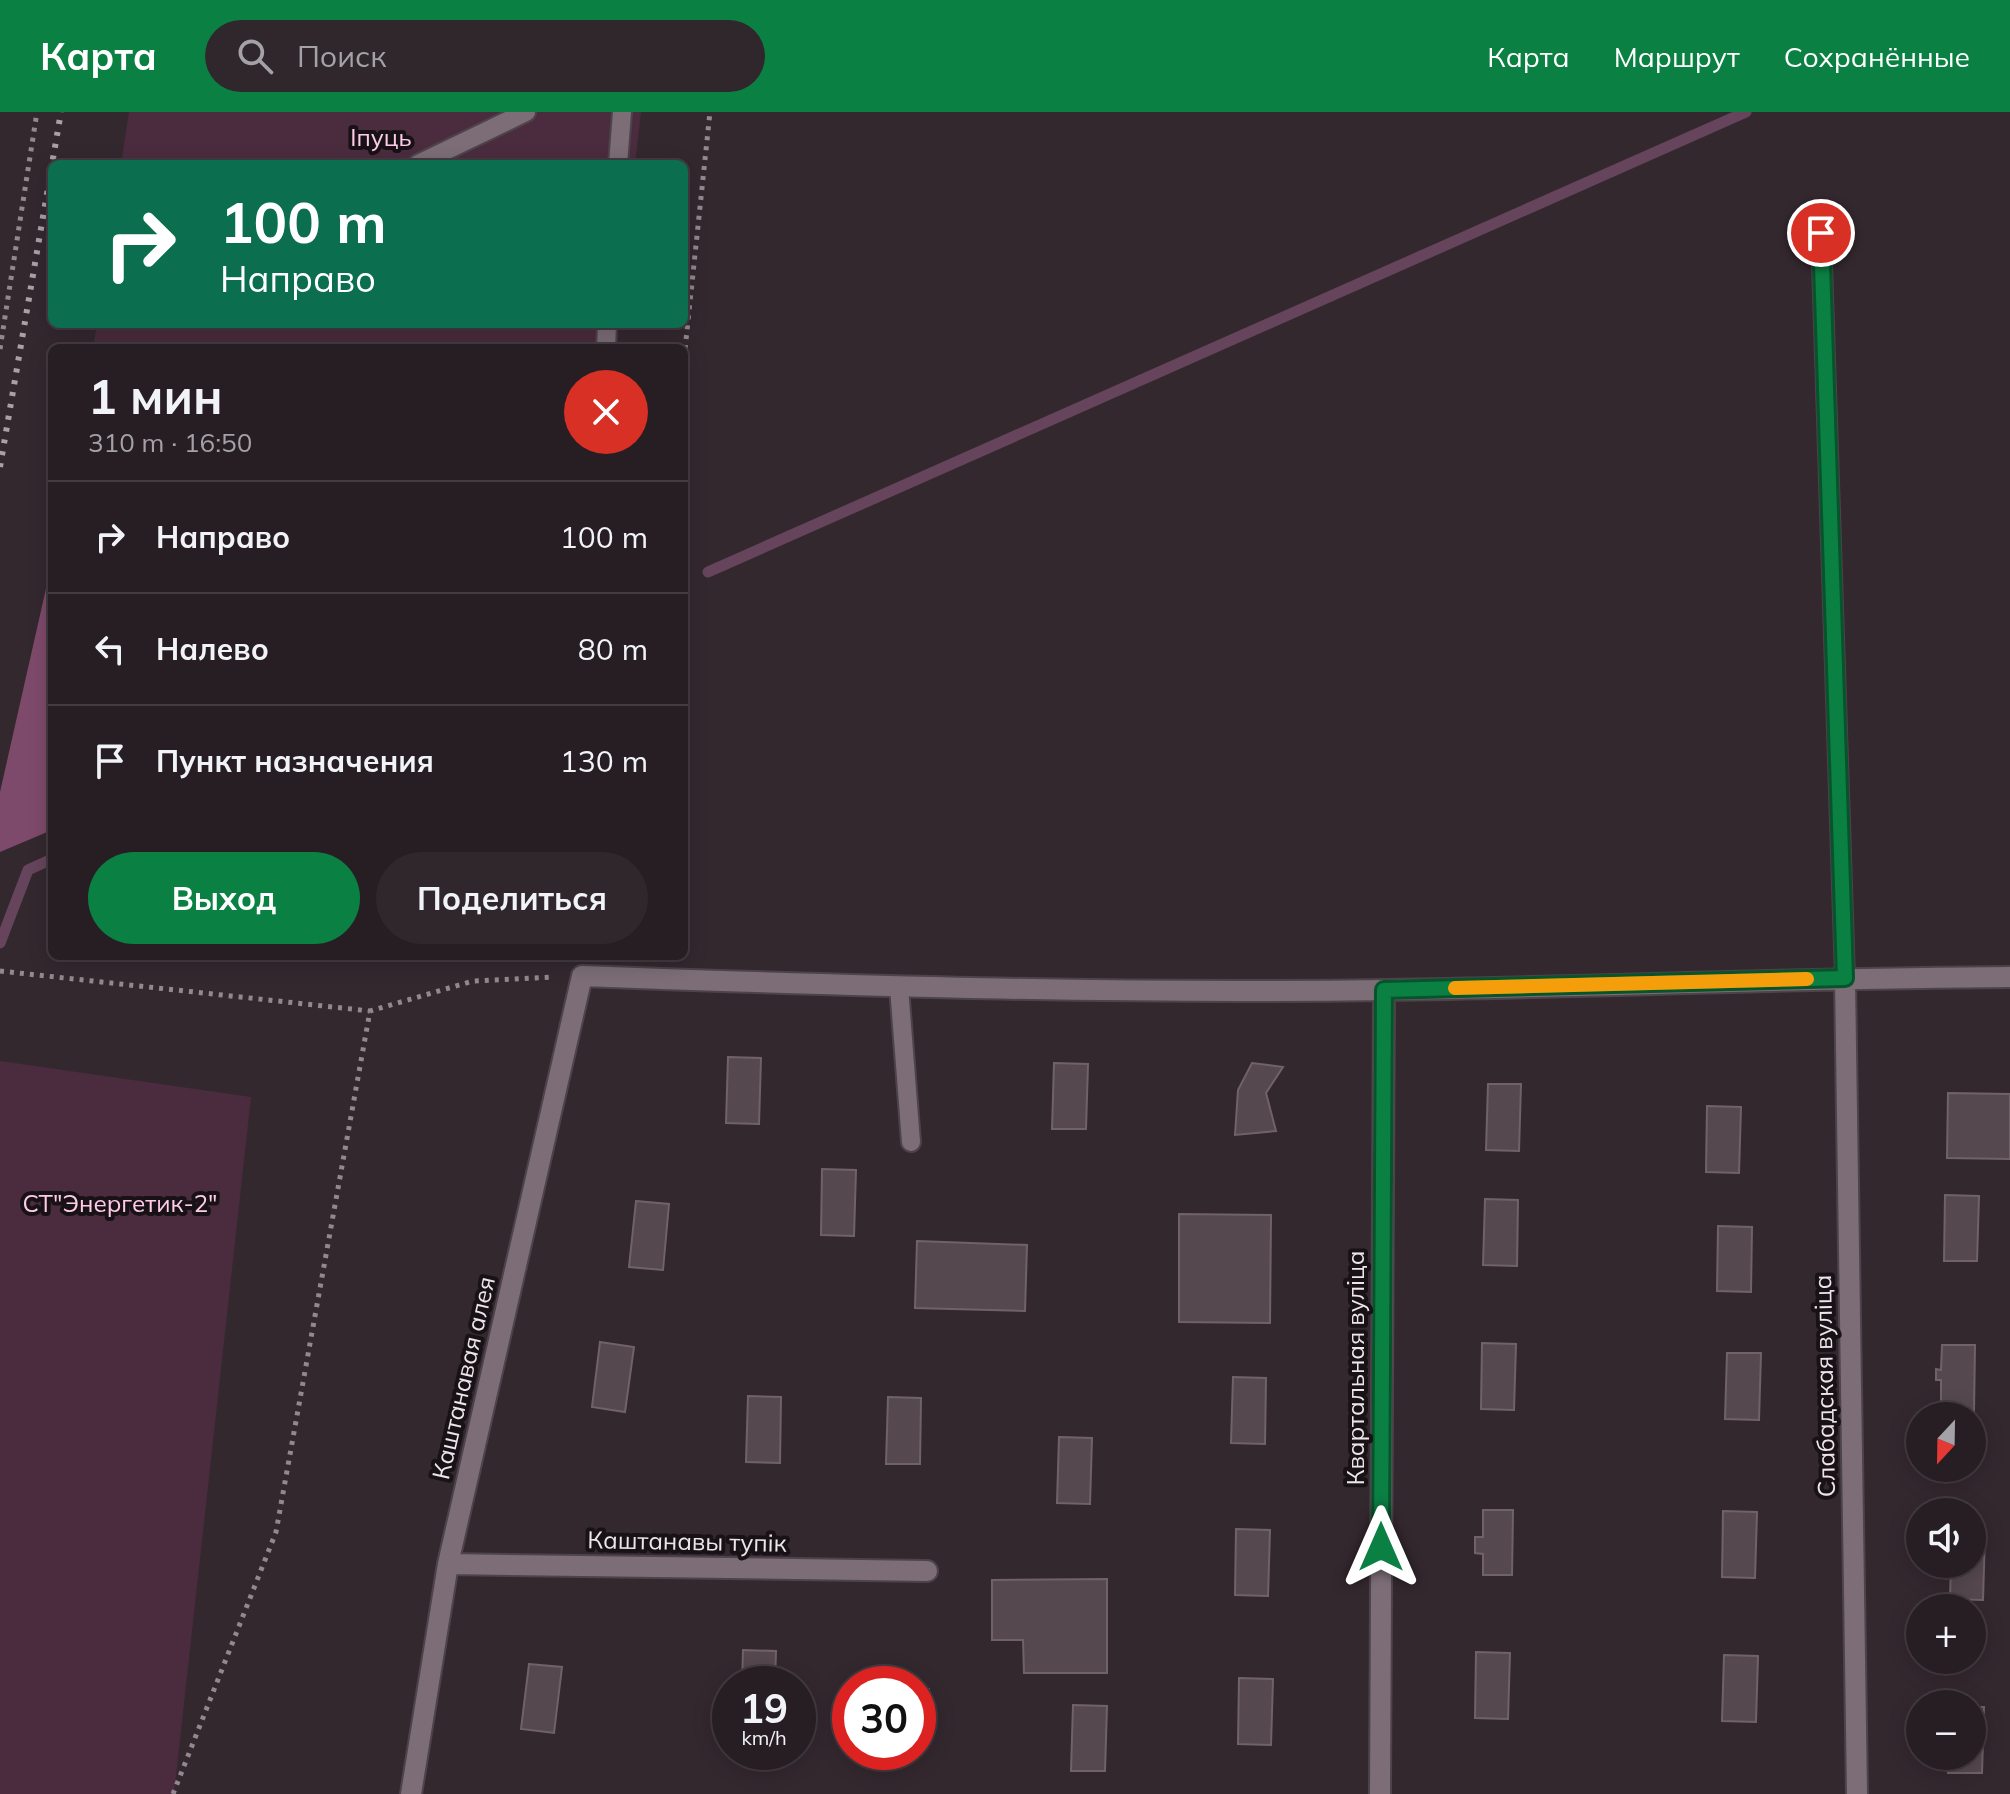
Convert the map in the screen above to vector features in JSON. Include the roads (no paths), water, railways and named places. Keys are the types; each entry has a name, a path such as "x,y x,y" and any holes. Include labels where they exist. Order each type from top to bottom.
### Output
{"street":[{"name":"Каштанавая алея","path":"411,1794 448,1564 582,976 899,987"},
{"path":"899,987 1384,990 1845,978 2010,977"},
{"name":"Слабадская вуліца","path":"1845,978 1857,1794"},
{"name":"Квартальная вуліца","path":"1380,1794 1384,990"},
{"name":"Каштанавы тупік","path":"448,1564 927,1571"}],"lane":[{"path":"426,160 526,112"},
{"path":"618,160 622,112"},
{"path":"1821,233 1845,978"},
{"path":"899,987 911,1142"}],"waterway":[{"path":"708,572 1746,112"},
{"path":"0,943 28,870 48,861"}],"railway":[{"path":"53,160 61,112"},
{"path":"0,467 48,188"}],"park label":[{"name":"Іпуць","path":"381,138"},
{"name":"СТ\"Энергетик-2\"","path":"120,1204"}]}
